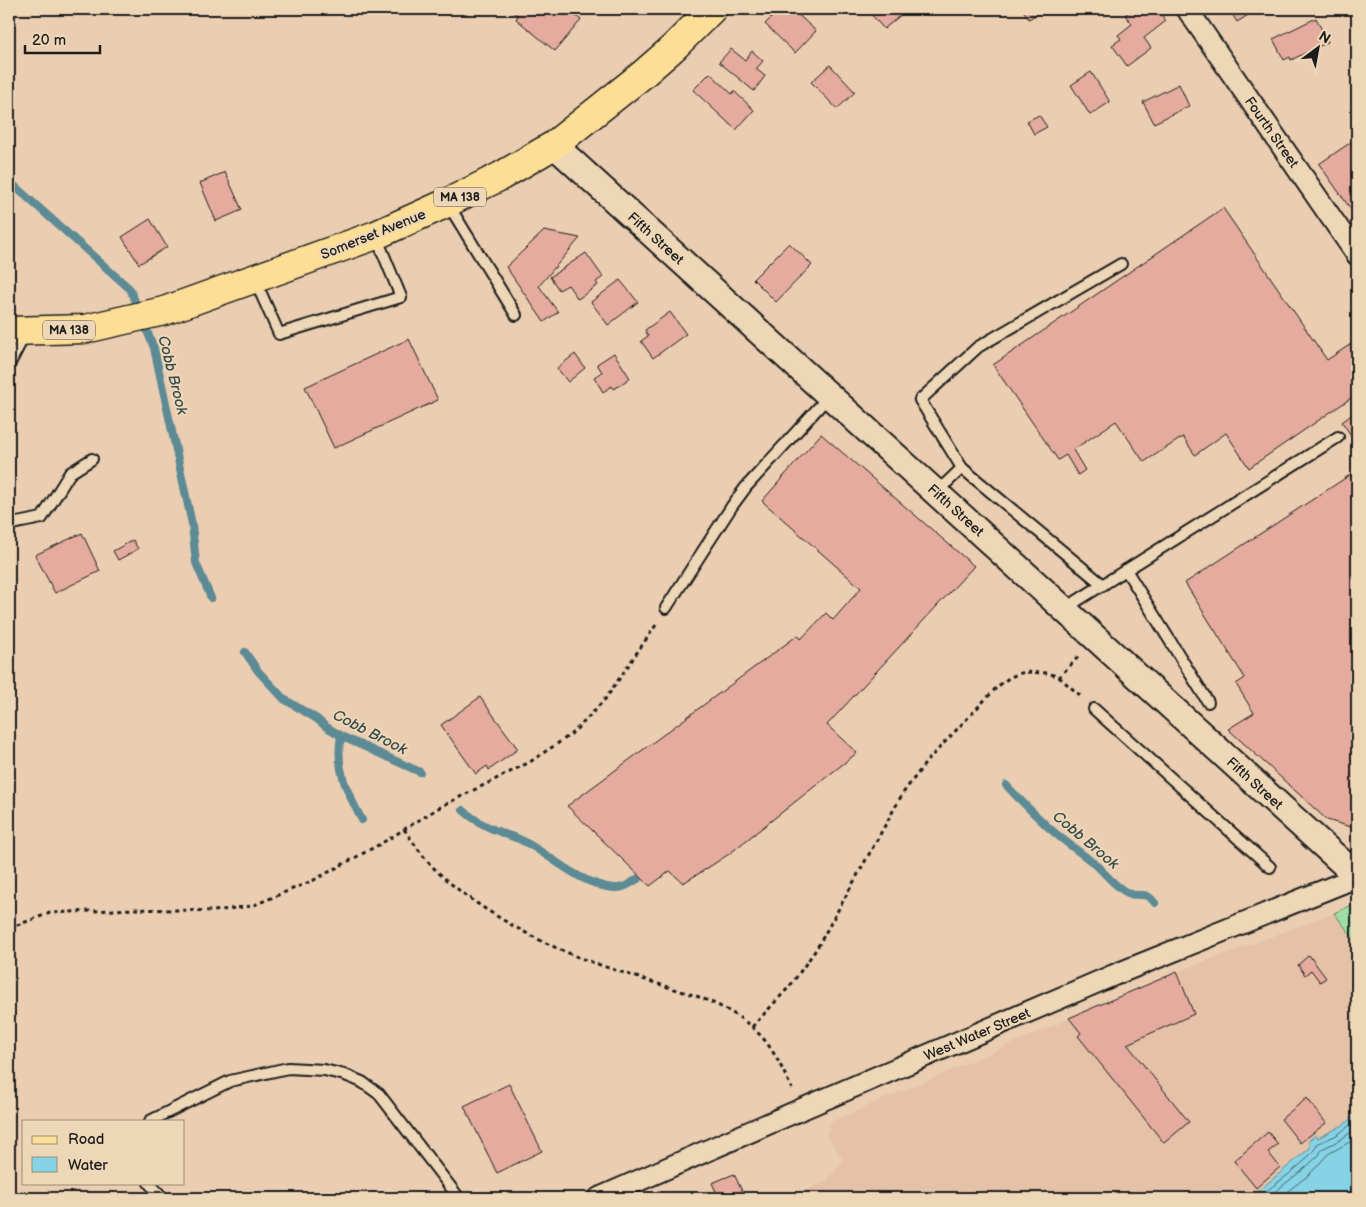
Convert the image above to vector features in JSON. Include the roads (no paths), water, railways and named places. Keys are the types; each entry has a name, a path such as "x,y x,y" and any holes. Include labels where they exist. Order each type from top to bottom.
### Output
{"main road":[{"name":"Somerset Avenue","path":"18,331 85,329 164,312 376,235 447,203 501,176 554,144 642,75 712,9"}],"street":[{"name":"Fourth Street","path":"1186,9 1357,255"},
{"name":"Fifth Street","path":"554,144 1357,877"},
{"name":"West Water Street","path":"599,1198 1114,975 1357,877"}],"lane":[{"path":"447,203 516,315"},
{"path":"254,279 279,334 401,297 376,235"},
{"path":"1103,585 962,468 920,400 978,346 1122,264"},
{"path":"9,365 18,331"},
{"path":"666,608 746,487 829,396"},
{"path":"1064,609 1338,436"},
{"path":"9,523 42,518 70,473 92,459"},
{"path":"936,493 962,468"},
{"path":"1126,570 1208,702"},
{"path":"1094,709 1270,867"},
{"path":"152,1120 230,1081 288,1068 324,1070 362,1082 379,1094 459,1198"},
{"path":"150,1184 163,1198"}],"water":[{"path":"1357,1114 1357,1198 1250,1198 1311,1147 1308,1141 1316,1135 1318,1138 1343,1125"}],"waterway":[{"name":"Cobb Brook","path":"9,181 130,289 154,348 192,524 196,563 211,598"},
{"name":"Cobb Brook","path":"245,652 258,671 284,699 343,737 420,772"},
{"path":"341,736 341,770 347,790 362,820"},
{"name":"Cobb Brook","path":"1006,785 1047,826 1096,865 1119,887 1132,895 1148,896 1155,903"},
{"name":"Cobb Brook","path":"463,810 480,823 522,840 590,882 602,886 621,888 639,878"}]}
